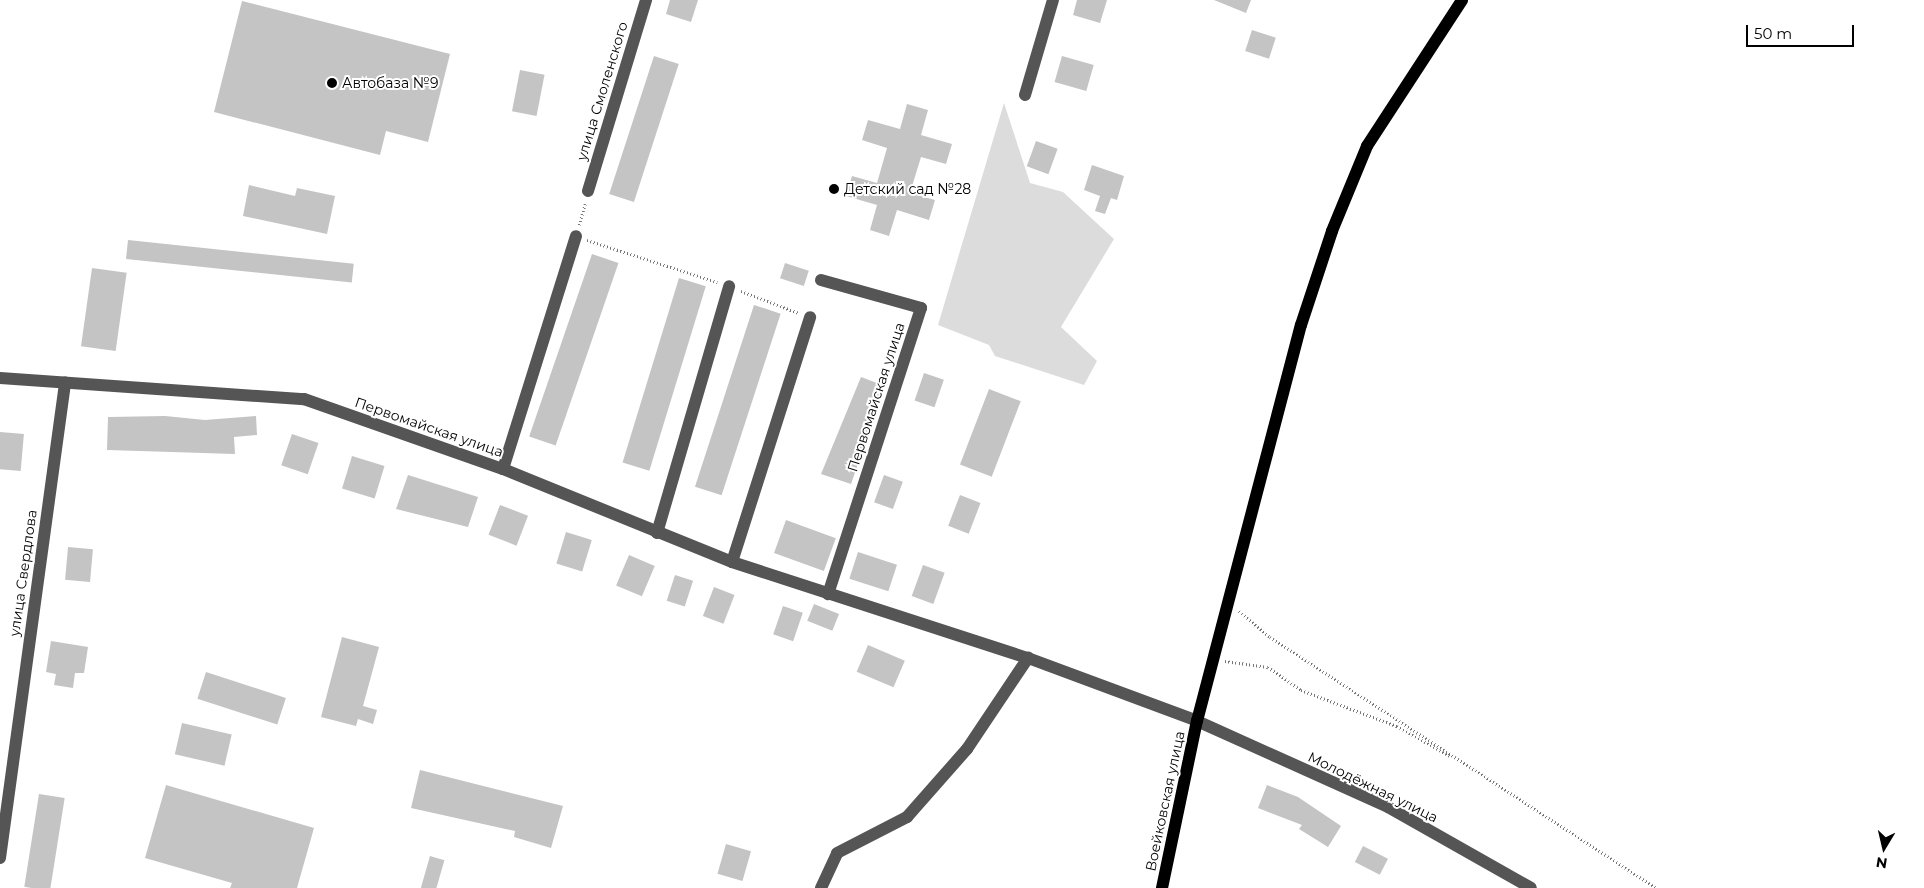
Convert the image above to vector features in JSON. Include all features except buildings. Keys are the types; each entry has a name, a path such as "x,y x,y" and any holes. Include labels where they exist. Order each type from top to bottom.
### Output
{"main road":[{"name":"Воейковская улица","path":"1162,888 1197,721 1301,325 1332,231 1367,146 1462,0"}],"street":[{"name":"улица Смоленского","path":"588,192 646,0"},
{"path":"1025,94 1053,0"},
{"path":"503,468 576,236"},
{"name":"Первомайская улица","path":"822,280 920,308 828,594"},
{"path":"657,533 729,286"},
{"path":"732,562 810,317"},
{"name":"Первомайская улица","path":"0,378 304,399 503,468 657,533 732,562 1028,658 1197,721"},
{"name":"улица Свердлова","path":"0,858 5,785 64,382"},
{"path":"821,888 837,853 907,817 967,749 1028,658"},
{"name":"Молодёжная улица","path":"1197,721 1388,808 1531,888"}],"path":[{"path":"588,192 576,236 729,286 810,317"},
{"path":"1228,602 1270,637 1380,705 1464,764 1656,888"},
{"path":"1213,660 1268,667 1301,690 1398,726 1464,764"}],"shaded area":[{"path":"1004,103 1030,183 1063,192 1114,239 1061,327 1097,361 1084,385 995,356 989,345 938,325"}],"place":[{"name":"Автобаза №9","path":"332,83"},
{"name":"Детский сад №28","path":"834,189"}]}
